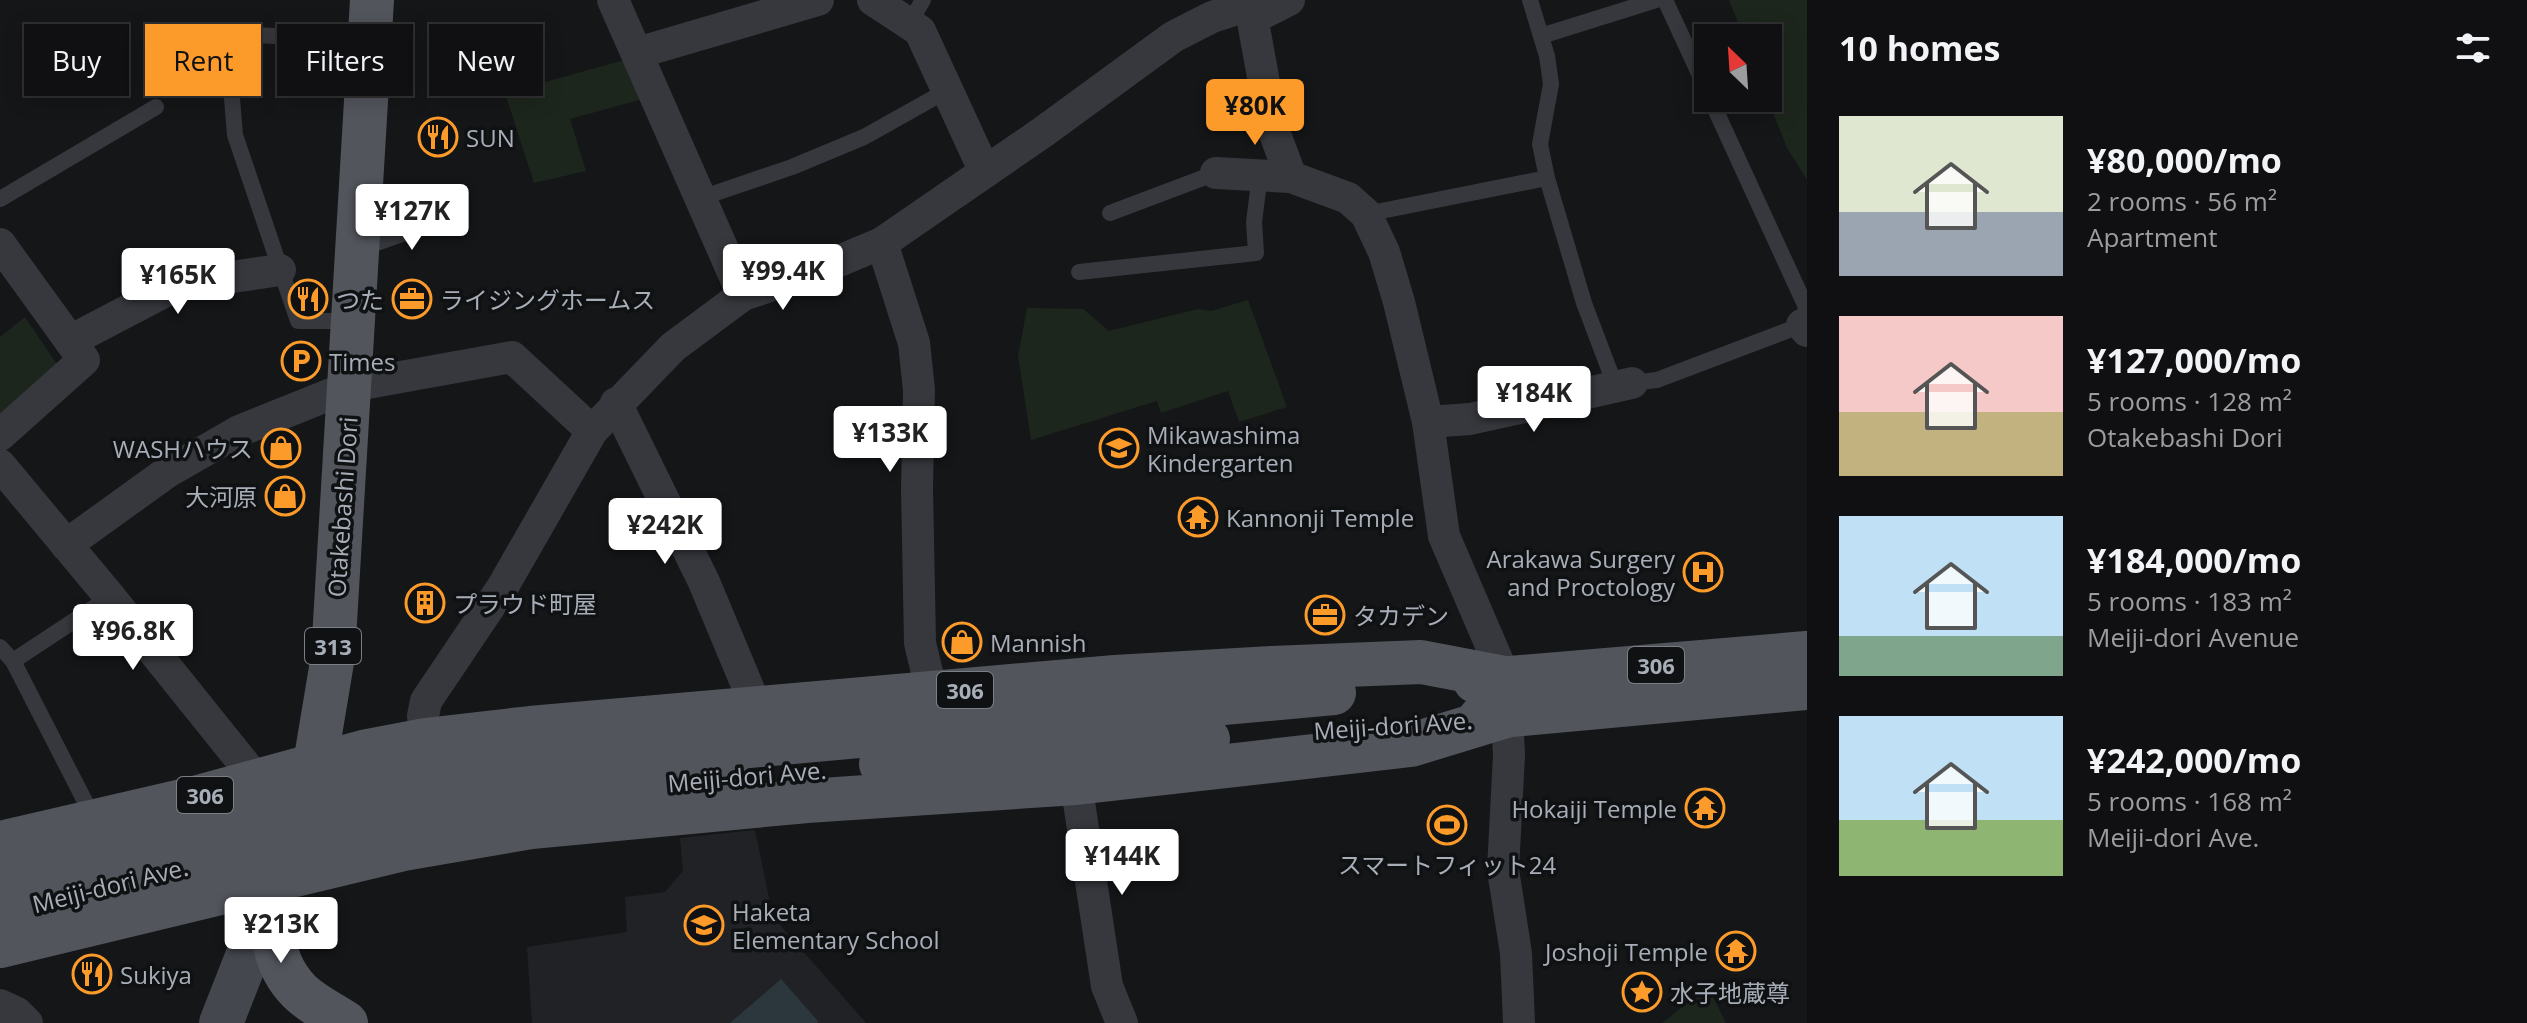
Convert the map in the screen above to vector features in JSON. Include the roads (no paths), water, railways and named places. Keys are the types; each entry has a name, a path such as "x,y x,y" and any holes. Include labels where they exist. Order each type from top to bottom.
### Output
{"main road":[{"name":"Otakebashi Dori","path":"346,1023 300,992 285,971 275,948 272,924 278,878 315,764 333,656 371,20"},
{"name":"306","path":"0,946 403,849 531,827 807,801 1076,783 1411,745 1506,697 1807,653"},
{"name":"306","path":"0,843 191,799 315,764 425,740 932,693 1131,676 1421,662 1506,697 1807,688"},
{"name":"Meiji-dori Ave.","path":"0,878 411,781 497,767 727,762 1506,697"},
{"name":"Meiji-dori Ave.","path":"0,912 314,835 414,814 727,762"},
{"path":"221,1023 278,878"}],"street":[{"path":"613,0 743,295"},
{"path":"637,53 818,0"},
{"path":"873,0 916,12 920,31 985,172"},
{"path":"425,740 423,716 426,701 502,588 592,431 673,347 743,295 815,271 882,243 1173,37 1212,17 1289,0"},
{"path":"1251,8 1272,126 1275,176"},
{"path":"1216,173 1275,176 1348,198 1366,214 1384,252 1428,422 1444,536 1506,697 1509,755 1503,870 1516,953 1519,1023"},
{"path":"358,241 447,210"},
{"path":"882,243 916,358 919,390 920,643 932,693"},
{"path":"0,244 84,360 0,435"},
{"path":"70,341 177,285 280,270"},
{"path":"66,545 166,473 239,431 351,386 512,357 592,431"},
{"path":"1428,422 1470,419 1624,384"},
{"path":"616,403 704,582 757,709"},
{"path":"0,465 257,780 273,807 282,837 278,878"},
{"path":"1076,783 1107,986 1122,1023"},
{"path":"0,1005 17,1013 27,1023"}],"lane":[{"path":"1530,0 1551,84 1540,144 1547,178 1584,303 1624,384 1657,380 1805,328 1806,307 1716,112"},
{"path":"1541,36 1656,0"},
{"path":"1665,0 1694,63"},
{"path":"354,321 298,321 235,135 230,74 253,35 371,20"},
{"path":"701,198 792,167 864,137 948,90"},
{"path":"0,199 156,107"},
{"path":"1110,213 1216,173"},
{"path":"1079,272 1256,253 1254,222 1275,176"},
{"path":"1366,214 1547,178"},
{"path":"13,661 110,597"},
{"path":"0,647 13,661 94,819"}],"place":[{"name":"SUN","path":"438,137"},
{"name":"つた","path":"308,299"},
{"name":"ライジングホームス","path":"412,299"},
{"name":"Times","path":"301,361"},
{"name":"WASHハウス","path":"281,448"},
{"name":"Mikawashima Kindergarten","path":"1119,448"},
{"name":"大河原","path":"285,496"},
{"name":"Kannonji Temple","path":"1198,517"},
{"name":"Arakawa Surgery and Proctology","path":"1703,572"},
{"name":"プラウド町屋","path":"425,603"},
{"name":"タカデン","path":"1325,615"},
{"name":"Mannish","path":"962,642"},
{"name":"Hokaiji Temple","path":"1705,808"},
{"name":"スマートフィット24","path":"1447,825"},
{"name":"Haketa Elementary School","path":"704,925"},
{"name":"Joshoji Temple","path":"1736,951"},
{"name":"Sukiya","path":"92,974"},
{"name":"水子地蔵尊","path":"1642,992"}]}
